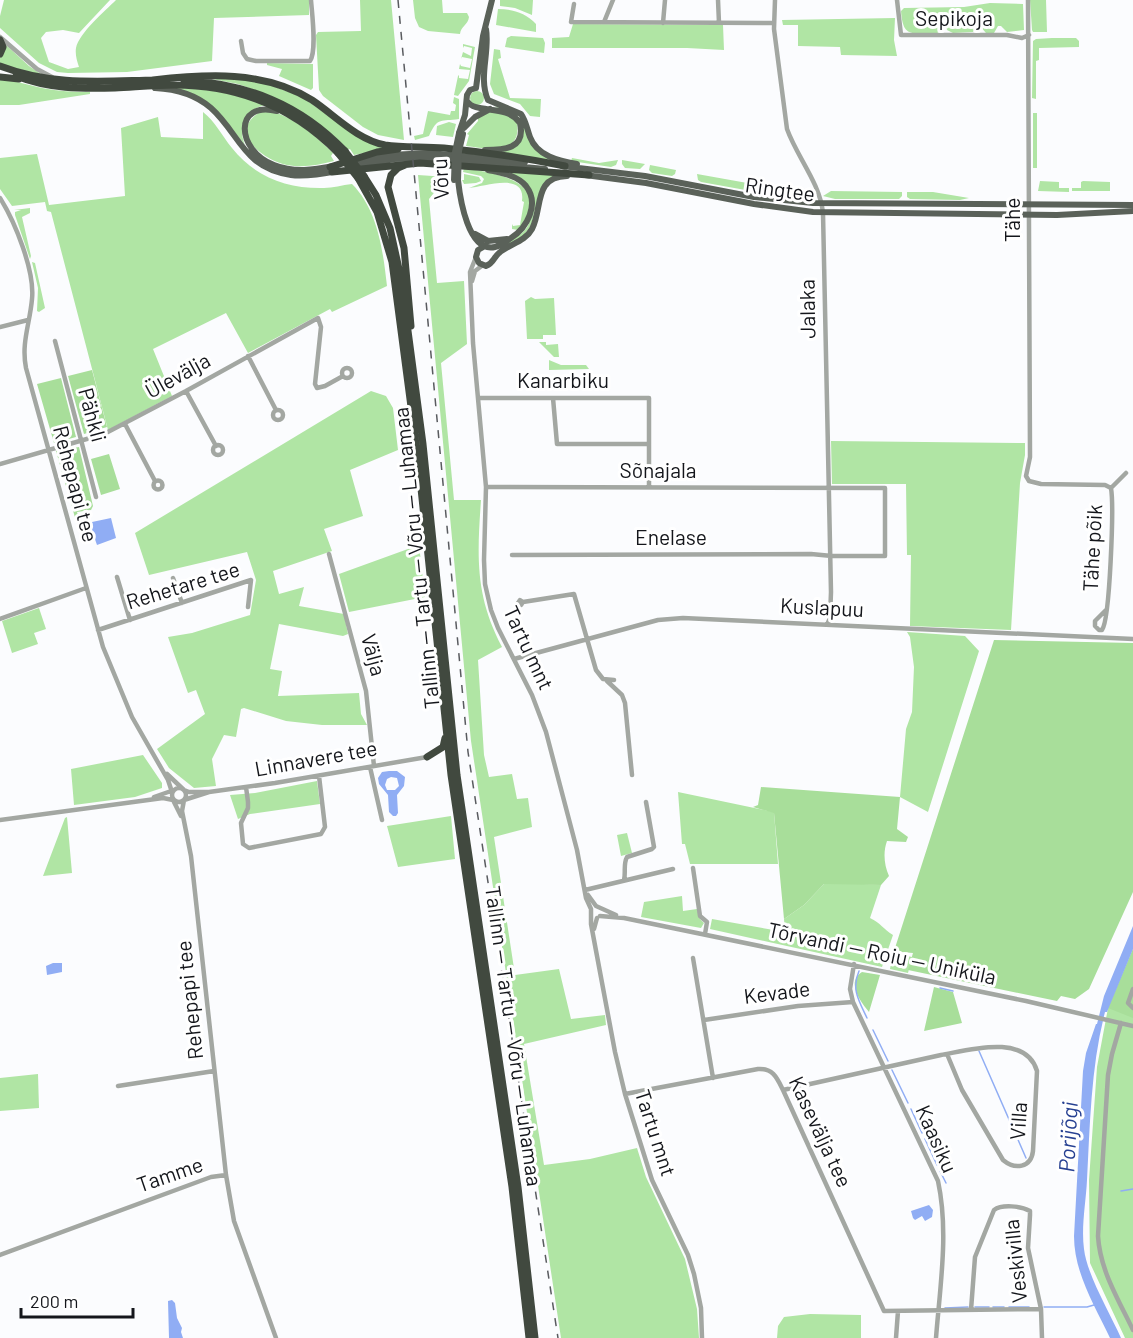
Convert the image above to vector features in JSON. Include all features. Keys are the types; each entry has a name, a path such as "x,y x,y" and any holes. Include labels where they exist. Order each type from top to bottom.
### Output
{"highway":[{"path":"0,39 3,47 0,54"},
{"name":"Tallinn — Tartu — Võru — Luhamaa","path":"0,68 38,78 78,82 153,80 213,82 257,93 286,106 328,134 383,209 395,245 428,486 458,775 518,1187 535,1338"},
{"name":"Tallinn — Tartu — Võru — Luhamaa","path":"0,68 30,82 75,88 173,85 232,91 264,101 300,120 341,152"},
{"path":"0,77 6,76 30,82"},
{"path":"153,80 192,76 232,76 278,84 309,99 356,133 385,144 467,166 589,176"},
{"path":"331,169 378,152 425,155 466,150 566,166"},
{"path":"331,169 403,163 425,155"},
{"path":"414,388 417,382 404,248 388,187 390,178 398,168 425,155"},
{"name":"Tallinn — Tartu — Võru — Luhamaa","path":"361,177 377,212 392,262 418,460 445,730 512,1187 528,1336"},
{"path":"428,757 443,747 445,730"},
{"path":"428,757 441,759 447,764 451,775"}],"main road":[{"path":"476,88 483,36 492,0"},
{"path":"478,107 485,103 486,95 486,29"},
{"path":"124,88 177,91 200,100 220,118 242,149 259,163 271,169 300,176 331,169"},
{"path":"476,88 491,102 521,114 532,141 543,153 601,170"},
{"path":"466,150 506,149 520,139 521,127 514,116 490,108 470,106 467,101 469,92 476,88"},
{"name":"Võru","path":"467,101 456,180 460,213 476,255"},
{"name":"Võru","path":"462,132 468,119 478,107"},
{"path":"462,132 475,117 490,108"},
{"path":"300,120 268,109 256,111 246,124 245,136 257,156 282,167 302,170 331,169"},
{"name":"Ringtee","path":"425,155 601,170 754,197 822,203 1133,205"},
{"name":"Ringtee","path":"425,155 646,183 791,210 823,213 1133,212"},
{"path":"467,166 513,177 523,183 529,191 531,204 529,218 521,232 501,245 479,249 476,255 478,262 483,265 491,264 495,258 530,232 541,193 550,182 563,176 589,176"},
{"name":"Võru","path":"456,180 462,206 474,238 488,247"},
{"path":"471,231 488,241 511,238"},
{"path":"488,247 494,252 495,258"}],"street":[{"path":"241,41 243,53 247,59 310,61 313,57 311,0"},
{"path":"604,22 613,0"},
{"path":"663,23 665,0"},
{"path":"718,0 719,23"},
{"name":"Jalaka","path":"774,0 774,23 787,129 822,203 823,213 831,556 831,607 827,625"},
{"name":"Sepikoja","path":"897,0 901,35 1022,38 1029,35"},
{"name":"Tähe","path":"1028,0 1030,440"},
{"path":"574,4 571,22 774,23"},
{"path":"0,39 43,73 78,82"},
{"name":"Rehepapi tee","path":"0,198 22,250 30,277 32,293 24,361 98,630 112,672 132,717 172,791"},
{"path":"471,284 470,267 476,255"},
{"path":"471,284 475,271 483,265"},
{"name":"Tartu mnt","path":"471,284 473,343 486,487 484,560 486,584 491,610 498,628 546,732 575,841 585,890 599,917 594,932"},
{"name":"Ülevälja","path":"0,464 104,434 186,392 318,318 321,327 316,388 321,388 343,376"},
{"path":"0,327 28,320"},
{"name":"Pähkli","path":"55,341 96,497"},
{"path":"248,356 276,410"},
{"path":"186,392 216,446"},
{"name":"Kanarbiku","path":"478,398 649,398 649,444"},
{"path":"553,398 557,444 649,444 649,487"},
{"path":"124,424 155,481"},
{"name":"Tähe põik","path":"1030,440 1026,476 1029,481 1041,484 1105,485 1111,488"},
{"name":"Tähe põik","path":"1106,609 1112,529 1111,488 1126,473"},
{"name":"Sõnajala","path":"486,487 885,488 885,556 831,556"},
{"name":"Välja","path":"329,554 366,691 372,766 382,820"},
{"name":"Enelase","path":"512,555 811,554 831,556"},
{"path":"117,577 130,620"},
{"path":"173,578 182,603"},
{"name":"Rehetare tee","path":"98,630 251,580 248,608"},
{"path":"0,619 86,588"},
{"path":"523,602 574,594 596,670 622,696 625,703 632,775"},
{"name":"Kuslapuu","path":"514,659 588,638 669,619 1133,639"},
{"path":"607,681 614,680"},
{"name":"Linnavere tee","path":"143,801 180,788 189,792 209,792 246,788 428,757"},
{"name":"Rehepapi tee","path":"162,769 184,790"},
{"path":"246,788 248,808 241,823 243,844 249,848 321,834 325,827 318,776"},
{"path":"184,790 186,796 184,800"},
{"path":"172,791 173,800"},
{"name":"Linnavere tee","path":"0,820 163,798 178,802 209,792"},
{"name":"Rehepapi tee","path":"173,800 184,821"},
{"name":"Rehepapi tee","path":"184,800 182,811 191,856 226,1175"},
{"path":"624,880 627,857 654,847 646,802"},
{"path":"693,868 700,916 707,922 705,934"},
{"path":"585,890 673,869"},
{"name":"Tartu mnt","path":"596,908 591,916 615,1052 625,1094 652,1180 691,1265 700,1308 702,1338"},
{"name":"Tõrvandi — Roiu — Uniküla","path":"596,908 624,918 854,964 1133,1026"},
{"name":"Tõrvandi — Roiu — Uniküla","path":"591,916 624,918"},
{"path":"693,957 713,1078"},
{"name":"Kaasiku","path":"854,964 850,989 853,1002 938,1181 944,1217 936,1338"},
{"path":"1133,989 1128,1003 1133,1008"},
{"name":"Kevade","path":"704,1020 788,1007 853,1002"},
{"path":"1122,1023 1108,1075 1098,1236 1102,1265 1133,1330"},
{"name":"Villa","path":"783,1090 947,1054 999,1047 1019,1051 1032,1059 1038,1071 1032,1157 1026,1165 1011,1165 1003,1160 962,1090 947,1054"},
{"name":"Kasevälja tee","path":"625,1094 766,1069 774,1073 884,1311"},
{"path":"118,1086 214,1071"},
{"name":"Tamme","path":"0,1255 211,1177 226,1175 234,1221 276,1338"},
{"name":"Veskivilla","path":"884,1311 938,1310 971,1310 1041,1309 1028,1248 1030,1211 1026,1208 1000,1206 994,1210 975,1257 971,1310"},
{"path":"1041,1309 1042,1338"},
{"path":"896,1338 898,1311"}],"green space":[{"path":"4,0 110,0 79,33 63,30 46,32 41,38 49,62 68,69 79,67 76,53 78,42 93,22 116,0 309,0 309,15 214,18 212,61 127,72 68,73 57,72 39,63 0,28"},
{"path":"360,0 391,0 404,140 378,135 363,127 323,96 319,90 316,35 318,32 361,31"},
{"path":"413,0 442,0 443,13 467,13 468,20 460,34 428,31 419,27 415,18"},
{"path":"500,0 533,0 532,15 515,8 500,6"},
{"path":"1030,0 1046,0 1047,32 1033,32"},
{"path":"990,3 1023,4 1024,30 1007,32 998,26 994,33 986,33 980,26 973,32 953,33 947,30 946,26 942,26 941,31 937,33 916,33 907,30 902,20 901,11 904,8 964,7"},
{"path":"498,9 514,11 528,17 536,24 536,32 496,25"},
{"path":"895,18 894,40 897,56 841,55 840,47 798,46 798,25 783,25 782,20"},
{"path":"573,24 723,25 724,50 552,48 552,38 569,37"},
{"path":"511,36 543,38 544,53 505,47 507,38"},
{"path":"1076,38 1079,41 1079,47 1039,48 1039,60 1036,61 1036,99 1032,98 1033,41"},
{"path":"5,44 29,66 44,76 0,64"},
{"path":"463,44 475,47 469,81 458,96 454,95 458,76 468,79 470,70 459,69 460,64 470,68 472,59 462,57 461,59 463,52 471,56 472,48 464,46 463,48"},
{"path":"494,49 500,50 501,58 498,59 510,98 541,99 540,117 530,116 520,104 494,94 490,84"},
{"path":"267,63 313,64 313,88 311,90 279,76 282,69 267,65"},
{"path":"207,78 262,82 302,97 344,127 390,148 354,155 350,149 347,150 274,97 238,84"},
{"path":"0,80 54,90 90,92 90,94 19,105 0,105"},
{"path":"176,88 222,92 266,105 253,110 245,119 242,131 245,145 219,113"},
{"path":"477,91 482,93 484,98 482,103 477,105 472,103 470,98 472,93"},
{"path":"454,97 459,99 459,119 441,121 435,125 429,136 415,140 414,136 423,134 428,111 450,115 451,111 455,111"},
{"path":"494,106 516,114 523,122 528,137 552,161 501,152 518,144 522,124"},
{"path":"488,110 510,116 517,123 514,141 502,148 466,146 469,135 467,134 478,121 478,117"},
{"path":"272,111 313,134 333,153 331,156 334,161 311,166 293,166 268,158 259,152 248,137 247,128 250,120 260,112"},
{"path":"203,112 241,158 261,174 285,183 310,188 352,184 368,206 378,232 387,286 332,312 330,309 248,353 226,313 153,349 172,396 108,430 51,212 47,211 45,202 12,206 0,189 0,158 37,154 49,205 125,196 121,128 158,117 161,137 203,139"},
{"path":"1033,113 1037,113 1037,168 1033,168"},
{"path":"449,122 456,124 453,137 436,135 437,126"},
{"path":"572,158 599,163 618,160 616,165 611,167 571,161"},
{"path":"622,160 645,164 640,169 625,168"},
{"path":"650,165 676,170 675,174 672,176 652,173 649,170"},
{"path":"464,168 506,177 526,190 530,200 528,214 518,230 512,229 512,224 513,226 520,225 524,202 518,186 503,183 469,188 482,183 484,179 481,176 463,172"},
{"path":"508,171 559,174 540,191 531,225 527,231 522,237 504,247 503,245 525,230 531,212 531,193"},
{"path":"464,174 479,177 481,181 464,184 462,180 464,180"},
{"path":"697,174 770,187 770,192 762,193 701,182"},
{"path":"418,175 447,177 447,183 441,184 429,199 437,283 464,281 467,344 441,363 454,500 481,500 479,558 482,593 493,628 502,647 478,660 484,755 489,777 512,774 517,799 528,798 532,827 494,837 515,975 559,969 571,1019 605,1015 606,1025 524,1044 544,1165 590,1159 637,1148 646,1177 685,1259 697,1309 699,1338 561,1338 471,741"},
{"path":"1040,181 1059,182 1059,188 1069,188 1069,192 1038,191"},
{"path":"1083,181 1110,182 1110,191 1072,191 1072,188 1081,188"},
{"path":"831,191 902,192 902,196 899,199 835,199 823,196"},
{"path":"907,192 933,192 969,198 960,200 910,199 907,197"},
{"path":"30,208 30,213 22,217 30,259 15,215 15,212 21,210 14,210"},
{"path":"32,262 35,263 45,308 39,312 37,311 38,288"},
{"path":"531,297 535,299 554,298 556,335 543,335 543,339 527,339 525,301"},
{"path":"539,342 546,342 546,345 558,344 559,357 554,357"},
{"path":"549,360 561,365 586,365 589,369 549,370"},
{"path":"92,370 107,427 84,434 68,376"},
{"path":"61,378 76,437 54,443 37,384"},
{"path":"371,391 386,396 393,408 398,450 350,470 363,516 324,529 332,551 273,571 279,594 304,587 299,606 344,614 348,634 343,636 279,624 270,669 282,671 278,696 359,693 361,714 367,725 322,725 286,721 241,709 236,737 224,735 212,759 216,786 194,788 169,768 157,749 205,714 196,690 188,693 168,637 192,633 250,615 256,580 247,552 149,575 135,533"},
{"path":"831,441 1025,443 1020,483 1011,630 910,626 911,555 907,555 906,484 832,484"},
{"path":"79,447 93,506 91,510 77,512 79,519 76,521 56,451"},
{"path":"109,454 120,489 101,495 91,459"},
{"path":"419,545 425,597 349,612 339,574"},
{"path":"39,608 46,629 34,633 38,644 12,653 2,621"},
{"path":"907,632 965,636 979,651 928,812 900,797 906,729 912,712 914,667 910,637"},
{"path":"994,640 1133,643 1133,892 1089,989 1075,999 1061,996 1057,1001 908,970 913,953 901,952 895,948"},
{"path":"143,755 162,783 162,788 135,797 74,805 71,769"},
{"path":"317,781 320,804 250,814 238,819 230,795 255,793"},
{"path":"761,787 900,797 897,829 908,837 906,842 887,841 885,858 889,876 881,885 824,884 804,905 784,919 774,813 753,807 758,805"},
{"path":"678,792 774,812 778,864 690,864 685,844 682,844"},
{"path":"451,816 455,859 398,867 387,826"},
{"path":"67,817 72,873 43,876 65,818"},
{"path":"627,833 632,853 621,856 617,835"},
{"path":"824,884 881,885 870,918 893,935 882,967 710,929 712,919 785,932 784,919 804,905"},
{"path":"682,896 683,911 697,909 704,923 701,928 641,917 644,902"},
{"path":"1133,949 1133,1338 1125,1338 1090,1263 1089,1180 1097,1067 1108,1008"},
{"path":"1133,949 1133,1018 1108,1008"},
{"path":"893,953 912,957 908,973 890,969"},
{"path":"862,972 880,975 869,1012 856,992 855,981"},
{"path":"934,987 953,992 962,1023 924,1031"},
{"path":"38,1074 39,1108 0,1111 0,1078"},
{"path":"810,1314 861,1315 861,1338 777,1338 778,1326 784,1317"}],"water":[{"path":"111,518 116,538 97,545 90,525 92,522"},
{"path":"397,771 405,777 404,786 397,795 398,813 396,816 389,812 388,795 379,784 378,778 382,772","holes":["397,778 399,786 395,790 387,790 385,785 387,779"]},
{"path":"1133,926 1133,949 1107,1012 1105,1012 1100,1032 1092,1095 1083,1223 1086,1259 1099,1294 1121,1338 1110,1338 1086,1289 1075,1250 1083,1071 1086,1053 1104,996"},
{"path":"62,963 62,972 47,975 46,966"},
{"path":"929,1205 933,1210 932,1217 925,1221 922,1216 915,1220 913,1218 911,1211"},
{"path":"172,1300 175,1303 183,1338 169,1338 168,1301"}],"waterway":[{"path":"859,971 856,989 867,1018"},
{"path":"940,988 953,991"},
{"path":"873,1030 888,1061"},
{"path":"979,1051 1026,1158"},
{"path":"892,1070 908,1103"},
{"path":"911,1109 922,1133"},
{"path":"925,1139 937,1165"},
{"path":"940,1171 946,1183"},
{"path":"1121,1191 1133,1189"},
{"path":"1044,1307 1094,1305"},
{"path":"945,1308 968,1307"},
{"path":"975,1307 989,1307"},
{"path":"993,1307 1004,1307"},
{"path":"1009,1307 1029,1307"}],"railway":[{"path":"398,0 468,752 558,1338"}],"water label":[{"name":"Porijõgi","path":"1068,1137"}]}
